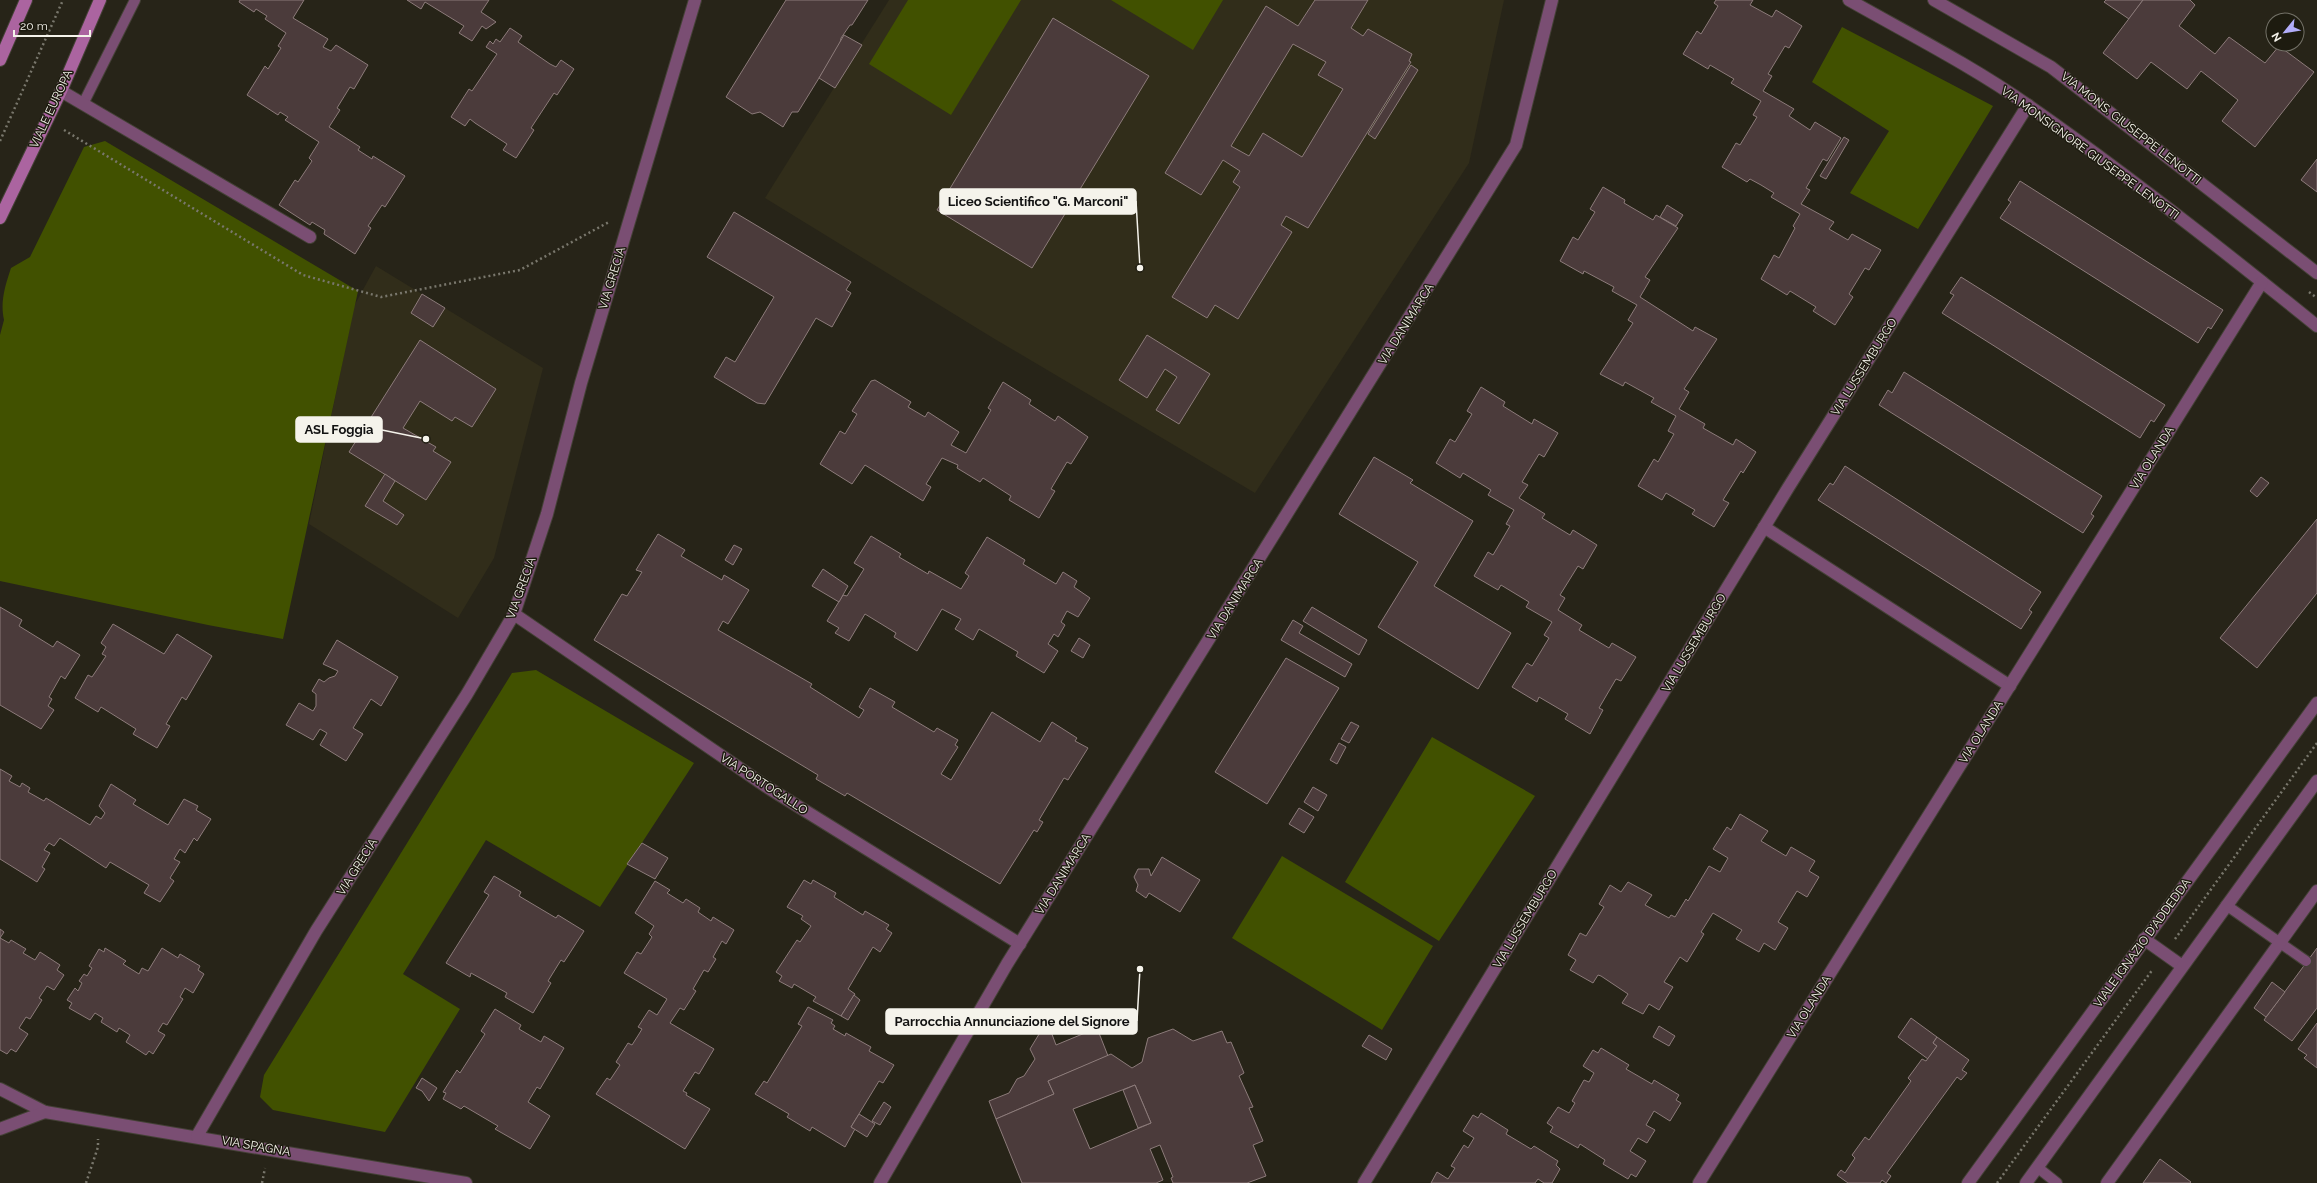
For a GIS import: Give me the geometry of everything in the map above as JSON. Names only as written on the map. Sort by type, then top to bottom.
[{"type":"street","points":[[0,60],[26,0]]},
{"type":"street","name":"VIALE EUROPA","points":[[0,218],[46,119],[61,91],[100,0]]},
{"type":"street","name":"VIA GRECIA","points":[[197,1136],[316,931],[467,694],[514,614],[547,514],[581,383],[695,0]]},
{"type":"street","name":"VIA DANIMARCA","points":[[880,1183],[1020,944],[1516,145],[1552,0]]},
{"type":"street","name":"VIA MONSIGNORE GIUSEPPE LENOTTI","points":[[1849,0],[1949,56],[2028,105],[2174,212],[2317,326]]},
{"type":"street","name":"VIA MONS. GIUSEPPE LENOTTI","points":[[1934,0],[2051,67],[2317,273]]},
{"type":"street","points":[[61,91],[310,237]]},
{"type":"street","name":"VIA LUSSEMBURGO","points":[[1364,1183],[1764,527],[2028,105]]},
{"type":"street","name":"VIA OLANDA","points":[[1699,1183],[2262,282]]},
{"type":"street","points":[[1764,527],[2010,686]]},
{"type":"street","name":"VIA PORTOGALLO","points":[[514,614],[770,789],[1020,944]]},
{"type":"street","name":"VIALE IGNAZIO D'ADDEDDA","points":[[1968,1183],[2144,939],[2317,704]]},
{"type":"street","points":[[2026,1183],[2317,781]]},
{"type":"street","points":[[2107,1183],[2317,891]]},
{"type":"street","points":[[2144,939],[2182,966]]},
{"type":"street","name":"VIA SPAGNA","points":[[0,1089],[45,1112],[197,1136],[466,1183]]},
{"type":"street","name":"VIA SPAGNA","points":[[0,1129],[45,1112]]},
{"type":"lane","points":[[83,104],[135,0]]},
{"type":"lane","points":[[2226,905],[2306,961]]},
{"type":"lane","points":[[2037,1167],[2057,1183]]},
{"type":"path","points":[[0,141],[63,0]]},
{"type":"path","points":[[46,119],[303,275],[381,297],[520,270],[575,242],[633,208]]},
{"type":"path","points":[[86,1183],[98,1147],[99,1120]]},
{"type":"shaded area","points":[[889,0],[1504,0],[1469,163],[1255,493],[993,338],[765,198]]},
{"type":"shaded area","points":[[376,266],[543,368],[494,558],[458,618],[309,524],[354,306]]},
{"type":"green space","points":[[908,0],[1021,0],[951,115],[869,64]]},
{"type":"green space","points":[[1111,0],[1223,0],[1193,50]]},
{"type":"green space","points":[[1842,27],[1993,106],[1918,229],[1850,193],[1889,131],[1812,82]]},
{"type":"green space","points":[[105,141],[358,291],[283,639],[208,625],[0,581],[0,335],[4,320],[3,300],[5,288],[11,268],[30,257],[84,147]]},
{"type":"green space","points":[[536,670],[694,763],[600,907],[486,840],[403,974],[460,1009],[385,1132],[273,1110],[260,1097],[264,1075],[512,673]]},
{"type":"green space","points":[[1432,737],[1535,796],[1439,941],[1345,882]]},
{"type":"green space","points":[[1282,856],[1433,946],[1382,1030],[1232,938]]},
{"type":"building","points":[[240,0],[304,0],[293,18],[328,39],[323,47],[331,51],[336,45],[368,65],[354,89],[350,87],[337,108],[340,110],[329,127],[360,147],[358,150],[372,159],[373,156],[405,176],[385,207],[382,205],[368,226],[371,228],[355,254],[324,234],[325,230],[312,222],[310,225],[279,205],[295,180],[298,182],[312,161],[309,158],[319,142],[285,120],[288,117],[280,112],[278,115],[247,95],[265,66],[268,69],[281,48],[278,46],[286,33],[265,19],[267,16],[256,9],[254,12],[239,2]]},
{"type":"building","points":[[407,0],[489,0],[481,12],[496,22],[486,29],[482,26],[472,41],[459,33],[464,26],[425,2],[421,9]]},
{"type":"building","points":[[786,0],[868,0],[852,25],[850,25],[841,38],[840,44],[798,112],[792,112],[783,127],[760,112],[752,114],[726,97]]},
{"type":"building","points":[[1315,0],[1368,0],[1351,28],[1363,36],[1368,29],[1412,54],[1409,61],[1411,62],[1308,228],[1286,216],[1281,225],[1292,232],[1238,319],[1215,305],[1207,318],[1172,297],[1240,187],[1233,182],[1240,171],[1223,160],[1201,195],[1165,173],[1266,6],[1298,26]],"holes":[[[1293,44],[1326,62],[1318,75],[1343,89],[1302,157],[1263,133],[1249,156],[1231,146]]]},
{"type":"building","points":[[1716,0],[1753,0],[1750,5],[1772,17],[1776,10],[1802,26],[1789,48],[1785,46],[1768,74],[1772,76],[1763,91],[1794,109],[1789,116],[1810,130],[1815,122],[1841,138],[1827,161],[1823,159],[1806,188],[1810,190],[1801,204],[1834,222],[1829,229],[1848,240],[1852,234],[1881,250],[1869,270],[1865,268],[1849,294],[1853,297],[1835,325],[1813,311],[1816,307],[1790,291],[1787,295],[1761,279],[1774,255],[1779,258],[1795,228],[1793,226],[1800,214],[1771,197],[1774,193],[1761,185],[1750,179],[1747,182],[1722,167],[1736,143],[1740,145],[1757,117],[1753,115],[1761,101],[1731,83],[1734,79],[1710,65],[1708,69],[1683,54],[1697,31],[1701,34],[1718,6],[1714,3]]},
{"type":"building","points":[[2106,0],[2143,0],[2129,19],[2104,2]]},
{"type":"building","points":[[2143,0],[2190,0],[2195,5],[2179,26],[2215,54],[2229,37],[2265,63],[2274,52],[2287,52],[2314,72],[2255,147],[2222,121],[2238,100],[2201,71],[2187,89],[2151,62],[2137,79],[2103,53]]},
{"type":"building","points":[[1053,18],[1149,76],[1032,268],[937,210]]},
{"type":"building","points":[[510,28],[522,36],[518,42],[550,64],[556,67],[561,60],[574,69],[557,95],[554,93],[531,128],[534,130],[516,158],[503,150],[507,144],[470,119],[465,126],[451,117],[469,89],[472,91],[497,54],[486,47],[490,41],[493,44],[496,39],[500,42]]},
{"type":"building","points":[[844,35],[862,45],[835,88],[819,78]]},
{"type":"building","points":[[1411,65],[1418,70],[1375,139],[1368,134]]},
{"type":"building","points":[[1844,137],[1849,140],[1826,179],[1820,176]]},
{"type":"building","points":[[2317,159],[2317,192],[2301,180]]},
{"type":"building","points":[[2020,181],[2223,310],[2211,329],[2208,327],[2198,343],[2000,218],[2011,202],[2008,200]]},
{"type":"building","points":[[1603,187],[1625,200],[1624,203],[1653,220],[1656,215],[1678,228],[1645,277],[1650,280],[1640,297],[1693,331],[1695,327],[1717,339],[1684,389],[1689,392],[1679,409],[1705,424],[1703,428],[1733,445],[1736,439],[1756,452],[1743,473],[1741,471],[1723,500],[1729,503],[1714,527],[1692,514],[1695,510],[1666,493],[1662,500],[1638,486],[1654,459],[1658,462],[1674,434],[1668,431],[1676,416],[1651,402],[1654,398],[1625,382],[1623,386],[1600,374],[1633,323],[1628,320],[1637,305],[1612,291],[1614,287],[1584,271],[1583,274],[1560,261],[1573,237],[1578,240],[1595,212],[1590,209]]},
{"type":"building","points":[[1667,205],[1683,215],[1676,226],[1660,217]]},
{"type":"building","points":[[734,212],[851,282],[846,290],[851,293],[832,327],[816,318],[765,404],[757,403],[714,377],[726,357],[735,362],[774,297],[707,257]]},
{"type":"building","points":[[1961,277],[2165,405],[2154,422],[2151,420],[2140,438],[1942,313],[1954,295],[1950,293]]},
{"type":"building","points":[[422,294],[445,308],[433,327],[411,313]]},
{"type":"building","points":[[1147,335],[1210,374],[1179,424],[1156,410],[1177,377],[1165,369],[1147,398],[1119,380]]},
{"type":"building","points":[[420,340],[496,389],[472,427],[455,417],[452,421],[420,401],[403,428],[436,447],[433,451],[451,462],[426,500],[349,452]]},
{"type":"building","points":[[1904,372],[2102,496],[2091,514],[2094,516],[2083,533],[1879,405],[1888,390],[1892,393]]},
{"type":"building","points":[[875,380],[911,402],[908,407],[925,417],[928,412],[959,432],[951,445],[966,453],[991,410],[988,408],[1003,382],[1031,400],[1029,404],[1055,421],[1058,416],[1088,437],[1071,464],[1067,462],[1051,489],[1055,491],[1039,518],[1009,500],[1011,496],[983,478],[980,482],[957,468],[958,465],[942,458],[926,484],[931,487],[923,501],[865,465],[852,484],[820,464],[840,431],[845,434],[857,414],[852,411],[871,381]]},
{"type":"building","points":[[1481,387],[1505,402],[1503,406],[1532,424],[1534,419],[1558,433],[1544,457],[1539,454],[1522,482],[1528,485],[1519,498],[1545,514],[1542,518],[1570,535],[1573,530],[1597,545],[1583,569],[1578,566],[1560,595],[1565,598],[1558,610],[1582,625],[1579,630],[1609,648],[1612,643],[1636,657],[1621,681],[1616,679],[1599,708],[1603,710],[1590,734],[1565,719],[1568,714],[1539,697],[1537,702],[1512,687],[1527,663],[1532,666],[1549,638],[1544,635],[1552,622],[1526,607],[1529,602],[1501,585],[1498,590],[1474,576],[1488,552],[1493,555],[1510,526],[1506,524],[1514,510],[1488,495],[1491,490],[1463,473],[1460,478],[1436,463],[1450,439],[1455,442],[1472,414],[1467,411]]},
{"type":"building","points":[[1374,457],[1413,480],[1410,483],[1473,521],[1434,586],[1511,633],[1478,689],[1378,627],[1418,562],[1339,514]]},
{"type":"building","points":[[1845,466],[2041,592],[2029,610],[2032,612],[2021,629],[1818,500],[1830,483],[1833,485]]},
{"type":"building","points":[[385,474],[395,481],[383,501],[404,515],[397,525],[365,506]]},
{"type":"building","points":[[2261,477],[2269,483],[2257,497],[2250,491]]},
{"type":"building","points":[[2317,519],[2317,593],[2257,668],[2220,638]]},
{"type":"building","points":[[658,534],[685,550],[681,556],[722,580],[724,575],[749,590],[728,624],[723,621],[718,630],[812,684],[810,687],[859,718],[864,710],[859,707],[870,688],[895,702],[892,707],[934,732],[937,728],[958,740],[955,745],[958,747],[941,774],[951,780],[992,712],[1040,742],[1052,722],[1077,738],[1075,741],[1088,748],[1068,780],[1064,778],[1039,820],[1043,822],[1037,832],[1034,830],[1000,884],[847,793],[845,796],[816,779],[818,775],[594,640],[622,594],[627,596],[642,572],[636,570]]},
{"type":"building","points":[[871,536],[901,554],[899,557],[928,574],[929,571],[961,589],[969,576],[965,573],[987,537],[1025,560],[1023,564],[1056,584],[1063,572],[1077,581],[1074,587],[1090,598],[1078,617],[1067,611],[1061,622],[1065,625],[1058,637],[1054,634],[1048,644],[1058,651],[1044,673],[1016,656],[1018,652],[979,629],[973,640],[955,629],[961,619],[942,609],[917,651],[894,637],[896,633],[865,614],[849,641],[835,633],[839,628],[827,621],[843,595],[847,596],[864,569],[854,563]]},
{"type":"building","points":[[734,545],[742,549],[733,565],[725,560]]},
{"type":"building","points":[[823,569],[848,586],[839,602],[812,586]]},
{"type":"building","points":[[0,607],[22,620],[19,626],[53,647],[57,641],[80,655],[65,679],[61,676],[49,697],[52,699],[48,706],[54,710],[41,729],[0,705]]},
{"type":"building","points":[[1312,607],[1367,640],[1359,655],[1303,621]]},
{"type":"building","points":[[1293,620],[1303,626],[1299,633],[1352,664],[1345,677],[1281,640]]},
{"type":"building","points":[[113,624],[164,654],[177,634],[212,656],[186,700],[182,697],[166,724],[170,726],[157,748],[133,734],[136,729],[101,707],[98,712],[75,698],[88,675],[92,677],[106,656],[102,654],[106,647],[101,643]]},
{"type":"building","points":[[1079,638],[1090,645],[1083,658],[1071,651]]},
{"type":"building","points":[[337,640],[398,677],[381,706],[371,699],[353,728],[363,734],[346,761],[320,745],[327,733],[320,729],[313,740],[286,725],[299,703],[313,711],[316,706],[316,694],[312,691],[319,679],[324,682],[335,676],[338,671],[323,664]]},
{"type":"building","points":[[1286,658],[1339,688],[1267,804],[1215,772]]},
{"type":"building","points":[[1351,722],[1359,726],[1349,743],[1341,739]]},
{"type":"building","points":[[1339,743],[1346,747],[1337,764],[1330,760]]},
{"type":"building","points":[[0,769],[12,776],[9,781],[20,787],[22,783],[30,788],[28,792],[44,801],[46,798],[90,825],[96,816],[101,819],[105,813],[99,806],[111,784],[136,800],[133,804],[168,825],[184,799],[198,806],[196,810],[211,819],[197,841],[194,838],[185,853],[180,849],[174,859],[180,862],[170,878],[174,881],[160,902],[144,893],[149,885],[110,862],[106,868],[60,838],[54,846],[49,843],[44,850],[50,853],[42,867],[45,869],[37,882],[0,859]]},
{"type":"building","points":[[1313,787],[1327,795],[1318,811],[1304,802]]},
{"type":"building","points":[[1299,808],[1314,817],[1304,833],[1289,824]]},
{"type":"building","points":[[1740,814],[1768,831],[1761,841],[1786,856],[1791,847],[1815,861],[1809,871],[1819,877],[1807,897],[1797,891],[1778,922],[1788,928],[1775,950],[1764,943],[1759,952],[1736,939],[1742,930],[1713,913],[1701,932],[1704,934],[1687,962],[1680,957],[1664,982],[1673,987],[1659,1010],[1649,1004],[1643,1014],[1622,1003],[1628,994],[1601,976],[1598,975],[1593,983],[1570,970],[1576,960],[1568,955],[1580,933],[1586,936],[1604,907],[1599,904],[1610,885],[1621,892],[1628,882],[1652,895],[1645,905],[1669,918],[1671,915],[1675,917],[1686,899],[1688,901],[1709,866],[1720,872],[1728,858],[1713,849],[1727,827],[1731,830]]},
{"type":"building","points":[[642,843],[668,858],[655,879],[627,864]]},
{"type":"building","points":[[1162,857],[1200,880],[1180,912],[1149,893],[1146,898],[1136,891],[1138,885],[1134,877],[1138,869],[1149,869],[1151,876]]},
{"type":"building","points":[[494,876],[521,892],[519,896],[556,918],[558,915],[584,931],[564,962],[561,960],[548,981],[551,983],[533,1013],[505,997],[507,993],[471,973],[470,977],[446,963],[489,895],[484,892]]},
{"type":"building","points":[[804,880],[811,884],[813,880],[836,893],[834,897],[863,915],[865,911],[889,925],[886,929],[892,933],[880,952],[873,947],[848,989],[855,994],[841,1016],[813,1001],[816,997],[794,984],[792,988],[779,981],[782,976],[776,972],[797,940],[800,942],[811,926],[801,919],[803,916],[787,907]]},
{"type":"building","points":[[655,881],[670,890],[667,893],[683,903],[686,899],[700,908],[698,912],[711,921],[713,917],[734,930],[726,944],[722,941],[713,957],[716,959],[708,972],[704,970],[693,989],[696,991],[684,1010],[680,1008],[670,1023],[714,1049],[699,1074],[695,1072],[683,1091],[687,1093],[686,1095],[710,1109],[685,1149],[596,1094],[607,1078],[610,1080],[620,1065],[616,1062],[628,1043],[632,1045],[639,1034],[642,1029],[638,1027],[649,1010],[657,1015],[667,999],[624,973],[637,952],[641,954],[652,937],[649,934],[654,926],[635,913]]},
{"type":"building","points":[[0,929],[4,932],[0,938]]},
{"type":"building","points":[[0,938],[9,943],[11,940],[26,949],[23,953],[35,960],[40,952],[60,965],[57,970],[64,975],[54,990],[47,986],[39,998],[42,1000],[30,1019],[26,1017],[19,1028],[28,1034],[16,1052],[11,1049],[7,1054],[0,1050]]},
{"type":"building","points":[[105,948],[126,961],[123,964],[139,974],[142,968],[148,971],[162,948],[178,958],[180,954],[200,966],[198,970],[204,974],[193,993],[185,988],[180,997],[183,999],[167,1025],[163,1023],[158,1031],[165,1035],[153,1054],[149,1051],[146,1055],[126,1042],[130,1035],[119,1028],[117,1032],[101,1022],[103,1018],[95,1013],[90,1020],[69,1008],[72,1003],[67,1000],[75,988],[78,991],[82,983],[79,981],[84,974],[87,976],[92,968],[89,966],[99,949],[104,952]]},
{"type":"building","points":[[2317,948],[2317,1008],[2292,1041],[2264,1020]]},
{"type":"building","points":[[2272,982],[2285,992],[2266,1017],[2254,1008]]},
{"type":"building","points":[[854,995],[860,1000],[848,1020],[841,1016]]},
{"type":"building","points":[[808,1007],[833,1020],[831,1023],[835,1026],[833,1029],[845,1036],[846,1033],[871,1047],[869,1051],[894,1065],[883,1083],[879,1081],[851,1127],[855,1129],[845,1147],[812,1127],[810,1131],[787,1117],[789,1114],[755,1094],[764,1081],[767,1083],[802,1026],[798,1024]]},
{"type":"building","points":[[495,1009],[521,1025],[519,1029],[541,1042],[544,1036],[564,1048],[540,1089],[537,1087],[528,1102],[550,1116],[530,1149],[495,1129],[498,1126],[464,1106],[461,1109],[443,1099],[446,1093],[443,1092],[457,1070],[460,1073],[485,1034],[481,1031]]},
{"type":"building","points":[[1911,1018],[1937,1037],[1933,1043],[1937,1046],[1928,1059],[1898,1037]]},
{"type":"building","points":[[1047,1021],[1056,1045],[1097,1028],[1108,1056],[1048,1081],[1054,1094],[996,1119],[989,1101],[1009,1093],[1017,1079],[1024,1076],[1035,1059],[1030,1049]]},
{"type":"building","points":[[2317,1023],[2317,1068],[2304,1058],[2307,1055],[2298,1049]]},
{"type":"building","points":[[1659,1026],[1675,1036],[1669,1046],[1653,1037]]},
{"type":"building","points":[[1173,1029],[1193,1041],[1222,1031],[1227,1043],[1231,1042],[1244,1073],[1239,1076],[1253,1107],[1249,1108],[1263,1141],[1253,1145],[1266,1176],[1247,1183],[1173,1183],[1171,1178],[1173,1177],[1160,1145],[1150,1149],[1163,1180],[1156,1183],[1022,1183],[996,1119],[1054,1094],[1048,1081],[1111,1054],[1132,1068],[1142,1062],[1148,1038]],"holes":[[[1135,1085],[1151,1123],[1090,1149],[1073,1109]]]},
{"type":"building","points":[[1369,1035],[1392,1049],[1386,1060],[1362,1046]]},
{"type":"building","points":[[1937,1037],[1969,1060],[1962,1070],[1967,1073],[1961,1080],[1957,1077],[1887,1173],[1891,1176],[1886,1183],[1882,1180],[1880,1183],[1848,1183],[1837,1175],[1841,1170],[1845,1173],[1855,1158],[1852,1155],[1865,1137],[1869,1140],[1911,1081],[1908,1078],[1922,1059],[1926,1061],[1937,1046],[1933,1043]]},
{"type":"building","points":[[1601,1048],[1629,1065],[1626,1069],[1652,1084],[1654,1080],[1679,1095],[1676,1100],[1681,1103],[1670,1121],[1654,1111],[1646,1125],[1655,1130],[1647,1143],[1638,1138],[1630,1151],[1646,1161],[1636,1177],[1631,1174],[1628,1179],[1603,1164],[1605,1160],[1580,1144],[1578,1148],[1550,1132],[1553,1127],[1547,1123],[1558,1107],[1569,1113],[1575,1103],[1572,1101],[1584,1080],[1589,1082],[1594,1073],[1583,1066],[1593,1050],[1598,1053]]},
{"type":"building","points":[[422,1078],[437,1088],[429,1101],[422,1091],[416,1088]]},
{"type":"building","points":[[1135,1085],[1151,1123],[1138,1128],[1123,1090]]},
{"type":"building","points":[[884,1102],[891,1107],[880,1125],[872,1121]]},
{"type":"building","points":[[1481,1113],[1508,1130],[1506,1134],[1531,1149],[1534,1146],[1558,1161],[1556,1165],[1560,1169],[1552,1183],[1544,1183],[1538,1179],[1535,1183],[1431,1183],[1437,1172],[1448,1179],[1455,1168],[1451,1166],[1464,1145],[1468,1148],[1474,1138],[1463,1131],[1473,1115],[1478,1118]]},
{"type":"building","points":[[859,1114],[875,1124],[867,1137],[851,1127]]},
{"type":"building","points":[[2160,1159],[2191,1182],[2143,1183]]},
{"type":"place","name":"Liceo Scientifico \"G. Marconi\"","points":[[1140,268]]},
{"type":"place","name":"ASL Foggia","points":[[426,439]]},
{"type":"place","name":"Parrocchia Annunciazione del Signore","points":[[1140,969]]}]
